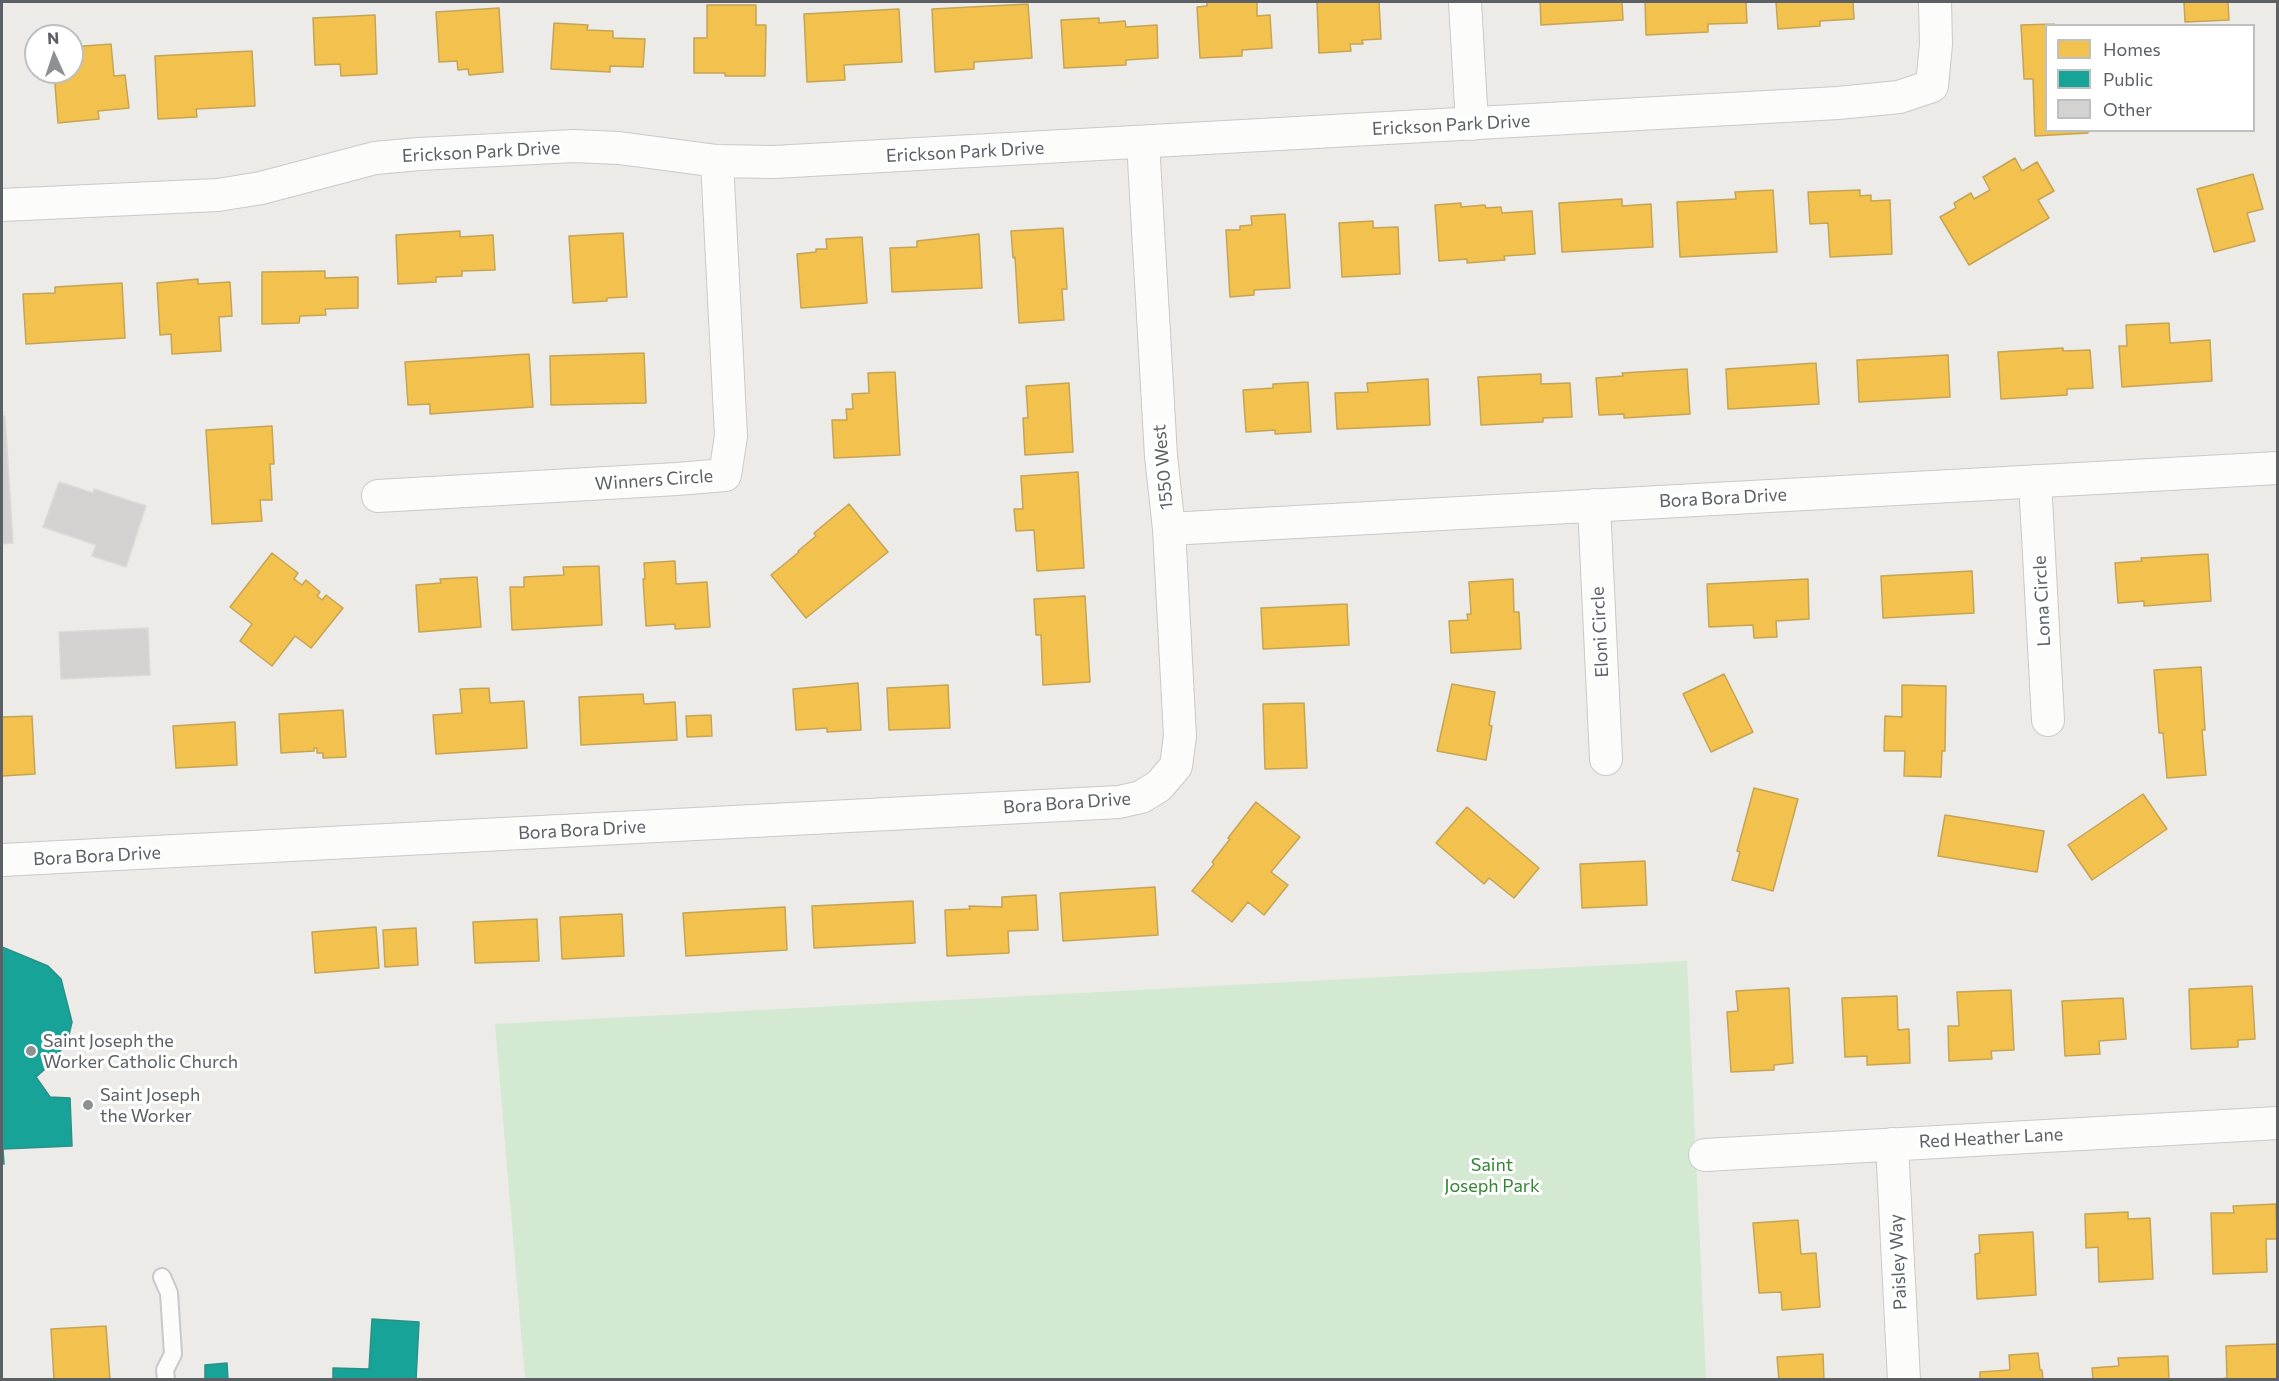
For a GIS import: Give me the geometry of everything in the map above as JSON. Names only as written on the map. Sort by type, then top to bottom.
[{"type":"street","points":[[1465,2],[1472,124]]},
{"type":"street","name":"Erickson Park Drive","points":[[2,205],[218,195],[261,188],[375,158],[419,154],[574,147],[619,148],[717,161],[774,162],[1838,103],[1899,97],[1932,86],[1936,44],[1935,2]]},
{"type":"street","name":"1550 West","points":[[1143,142],[1161,456],[1169,529],[1180,736],[1176,766],[1159,786]]},
{"type":"street","name":"Winners Circle","points":[[378,496],[724,475],[732,436],[717,161]]},
{"type":"street","name":"Bora Bora Drive","points":[[1169,529],[2277,468]]},
{"type":"street","name":"Lona Circle","points":[[2035,481],[2048,720]]},
{"type":"street","name":"Eloni Circle","points":[[1594,505],[1606,759]]},
{"type":"street","name":"Bora Bora Drive","points":[[2,860],[1119,802],[1141,797],[1159,786]]},
{"type":"street","name":"Red Heather Lane","points":[[1705,1155],[2277,1123]]},
{"type":"street","name":"Paisley Way","points":[[1892,1144],[1904,1380]]},
{"type":"lane","points":[[162,1277],[168,1293],[172,1354],[165,1370],[166,1380]]},
{"type":"green space","name":"Saint Joseph Park","points":[[1687,961],[1706,1379],[525,1379],[495,1024]]},
{"type":"building: Homes","points":[[1207,2],[1257,2],[1257,16],[1270,15],[1272,48],[1242,50],[1242,56],[1200,58],[1197,7],[1207,6]]},
{"type":"building: Homes","points":[[1317,2],[1379,2],[1381,39],[1362,40],[1363,44],[1350,44],[1351,51],[1319,53]]},
{"type":"building: Homes","points":[[1540,2],[1622,2],[1623,20],[1541,25]]},
{"type":"building: Homes","points":[[1645,2],[1746,2],[1747,23],[1708,24],[1708,32],[1646,35]]},
{"type":"building: Homes","points":[[1776,2],[1853,2],[1854,19],[1820,21],[1820,26],[1778,29]]},
{"type":"building: Homes","points":[[2184,2],[2228,2],[2229,20],[2185,22]]},
{"type":"building: Homes","points":[[1028,4],[1032,58],[974,62],[974,69],[935,72],[932,9]]},
{"type":"building: Homes","points":[[707,5],[756,5],[756,25],[766,25],[765,76],[694,73],[694,38],[707,38]]},
{"type":"building: Homes","points":[[499,8],[503,72],[469,75],[468,69],[458,70],[457,61],[439,62],[436,12]]},
{"type":"building: Homes","points":[[899,9],[902,62],[844,65],[845,80],[807,82],[804,14]]},
{"type":"building: Homes","points":[[375,15],[377,74],[341,76],[340,64],[315,65],[313,18]]},
{"type":"building: Homes","points":[[1099,18],[1099,23],[1125,21],[1126,27],[1157,25],[1158,58],[1126,60],[1126,65],[1064,68],[1061,20]]},
{"type":"building: Homes","points":[[554,23],[588,25],[587,30],[613,31],[613,38],[645,39],[643,67],[610,66],[610,72],[551,69]]},
{"type":"building: Homes","points":[[2045,24],[2045,132],[2088,133],[2035,136],[2033,79],[2024,79],[2021,25]]},
{"type":"building: Homes","points":[[111,44],[114,76],[125,75],[129,108],[98,111],[99,119],[58,123],[55,84],[84,84],[84,46]]},
{"type":"building: Homes","points":[[252,51],[255,106],[196,109],[197,117],[158,119],[155,56]]},
{"type":"building: Homes","points":[[2015,158],[2022,171],[2037,162],[2054,191],[2038,200],[2049,218],[1969,265],[1940,217],[1956,208],[1954,203],[1971,193],[1974,199],[1990,190],[1983,177]]},
{"type":"building: Homes","points":[[2253,174],[2263,209],[2247,213],[2255,241],[2214,252],[2197,189]]},
{"type":"building: Homes","points":[[1773,190],[1777,252],[1680,257],[1677,202],[1736,199],[1735,192]]},
{"type":"building: Homes","points":[[1860,190],[1860,196],[1871,195],[1871,201],[1890,200],[1892,254],[1830,257],[1828,223],[1810,224],[1808,192]]},
{"type":"building: Homes","points":[[1622,199],[1622,206],[1651,204],[1653,247],[1562,252],[1559,203]]},
{"type":"building: Homes","points":[[1461,203],[1461,207],[1485,205],[1486,208],[1501,207],[1502,213],[1532,211],[1535,254],[1504,256],[1505,260],[1467,263],[1467,259],[1439,261],[1435,205]]},
{"type":"building: Homes","points":[[1285,214],[1290,288],[1254,290],[1254,295],[1230,297],[1226,230],[1240,230],[1240,226],[1252,225],[1251,216]]},
{"type":"building: Homes","points":[[1373,221],[1373,228],[1398,227],[1400,274],[1342,277],[1339,223]]},
{"type":"building: Homes","points":[[1063,228],[1067,289],[1062,289],[1064,320],[1019,323],[1011,231]]},
{"type":"building: Homes","points":[[460,231],[460,237],[493,235],[495,270],[462,271],[462,276],[436,277],[436,282],[398,284],[396,235]]},
{"type":"building: Homes","points":[[623,233],[627,297],[573,303],[569,236]]},
{"type":"building: Homes","points":[[979,234],[982,288],[892,292],[890,248],[917,247],[917,241]]},
{"type":"building: Homes","points":[[862,237],[867,303],[801,308],[797,254],[816,252],[816,249],[827,249],[826,239]]},
{"type":"building: Homes","points":[[325,271],[325,278],[358,277],[358,308],[325,309],[326,315],[300,316],[299,323],[262,324],[262,272]]},
{"type":"building: Homes","points":[[198,279],[198,284],[230,282],[232,316],[219,317],[221,351],[172,354],[171,334],[160,335],[157,283]]},
{"type":"building: Homes","points":[[122,283],[125,338],[26,344],[23,294],[55,293],[55,287]]},
{"type":"building: Homes","points":[[2169,323],[2170,343],[2210,340],[2212,381],[2122,387],[2119,346],[2127,346],[2126,325]]},
{"type":"building: Homes","points":[[2063,348],[2063,351],[2090,350],[2093,388],[2067,389],[2067,395],[2001,399],[1998,352]]},
{"type":"building: Homes","points":[[644,353],[646,403],[551,405],[550,356]]},
{"type":"building: Homes","points":[[529,354],[533,407],[430,414],[430,404],[408,405],[405,362]]},
{"type":"building: Homes","points":[[1948,355],[1950,397],[1859,402],[1857,360]]},
{"type":"building: Homes","points":[[1816,363],[1819,404],[1728,409],[1726,369]]},
{"type":"building: Homes","points":[[1687,369],[1690,414],[1624,418],[1624,414],[1599,415],[1596,378],[1623,376],[1622,373]]},
{"type":"building: Homes","points":[[895,372],[900,455],[834,458],[832,420],[847,420],[846,409],[853,409],[852,394],[869,393],[868,373]]},
{"type":"building: Homes","points":[[1541,374],[1541,384],[1570,383],[1572,417],[1543,418],[1543,422],[1481,425],[1478,377]]},
{"type":"building: Homes","points":[[1428,379],[1430,425],[1337,429],[1335,393],[1368,392],[1367,383]]},
{"type":"building: Homes","points":[[1308,382],[1311,432],[1275,434],[1275,430],[1246,432],[1243,390],[1273,388],[1273,384]]},
{"type":"building: Homes","points":[[1069,383],[1073,452],[1025,455],[1023,418],[1028,418],[1026,386]]},
{"type":"building: Homes","points":[[272,426],[274,464],[270,464],[272,500],[260,500],[262,521],[212,524],[206,430]]},
{"type":"building: Homes","points":[[1078,472],[1084,568],[1037,571],[1034,530],[1016,531],[1014,509],[1023,509],[1021,476]]},
{"type":"building: Homes","points":[[849,504],[888,552],[806,618],[771,575],[816,536],[814,533]]},
{"type":"building: Homes","points":[[272,553],[298,573],[294,579],[302,585],[306,580],[320,592],[317,596],[322,600],[326,595],[343,608],[311,648],[295,636],[272,666],[240,641],[252,624],[230,607]]},
{"type":"building: Homes","points":[[2208,554],[2211,601],[2144,606],[2144,601],[2118,603],[2115,563],[2142,561],[2141,558]]},
{"type":"building: Homes","points":[[675,561],[676,584],[707,582],[710,627],[675,629],[675,624],[646,626],[644,563]]},
{"type":"building: Homes","points":[[599,566],[602,625],[512,630],[510,587],[524,587],[524,577],[564,575],[563,567]]},
{"type":"building: Homes","points":[[1972,571],[1974,613],[1883,618],[1881,576]]},
{"type":"building: Homes","points":[[477,577],[481,627],[419,632],[416,585],[441,583],[440,579]]},
{"type":"building: Homes","points":[[1513,579],[1514,612],[1519,612],[1521,649],[1451,653],[1449,621],[1468,620],[1467,614],[1471,614],[1469,582]]},
{"type":"building: Homes","points":[[1808,579],[1809,619],[1776,621],[1777,637],[1754,638],[1753,625],[1709,627],[1707,584]]},
{"type":"building: Homes","points":[[1085,596],[1090,682],[1043,685],[1041,635],[1036,635],[1034,599]]},
{"type":"building: Homes","points":[[1347,604],[1349,645],[1263,649],[1261,608]]},
{"type":"building: Homes","points":[[2201,667],[2205,730],[2202,730],[2206,775],[2167,778],[2163,733],[2159,733],[2154,670]]},
{"type":"building: Homes","points":[[1724,674],[1753,732],[1711,752],[1683,694]]},
{"type":"building: Homes","points":[[858,683],[861,730],[827,732],[827,728],[796,730],[793,689]]},
{"type":"building: Homes","points":[[1452,684],[1495,692],[1486,760],[1437,751]]},
{"type":"building: Homes","points":[[948,685],[950,728],[889,730],[887,688]]},
{"type":"building: Homes","points":[[1902,685],[1946,686],[1945,751],[1942,751],[1941,777],[1904,776],[1905,751],[1884,751],[1885,716],[1902,717]]},
{"type":"building: Homes","points":[[489,688],[490,703],[524,701],[527,748],[436,754],[433,715],[462,713],[460,689]]},
{"type":"building: Homes","points":[[643,694],[644,704],[675,702],[677,740],[581,745],[579,697]]},
{"type":"building: Homes","points":[[1304,703],[1307,768],[1265,769],[1263,704]]},
{"type":"building: Homes","points":[[343,710],[346,757],[323,758],[323,753],[317,753],[317,748],[314,748],[314,751],[281,753],[279,714]]},
{"type":"building: Homes","points":[[711,715],[712,736],[687,737],[686,716]]},
{"type":"building: Homes","points":[[32,716],[35,774],[2,776],[2,717]]},
{"type":"building: Homes","points":[[235,722],[237,765],[176,768],[173,726]]},
{"type":"building: Homes","points":[[1754,788],[1798,799],[1773,891],[1732,880],[1740,852],[1737,851]]},
{"type":"building: Homes","points":[[2143,794],[2167,829],[2092,880],[2068,845]]},
{"type":"building: Homes","points":[[1256,802],[1300,837],[1271,872],[1288,885],[1264,915],[1248,902],[1232,922],[1192,891],[1214,864],[1212,862],[1230,839],[1228,838]]},
{"type":"building: Homes","points":[[1467,807],[1539,868],[1514,898],[1489,878],[1484,884],[1436,843]]},
{"type":"building: Homes","points":[[1945,815],[2044,831],[2037,872],[1938,856]]},
{"type":"building: Homes","points":[[1645,861],[1647,905],[1582,908],[1580,864]]},
{"type":"building: Homes","points":[[1155,887],[1158,935],[1063,941],[1060,893]]},
{"type":"building: Homes","points":[[1036,895],[1038,930],[1008,931],[1009,953],[947,956],[945,910],[970,909],[969,906],[1002,907],[1002,897]]},
{"type":"building: Homes","points":[[913,901],[915,943],[814,948],[812,906]]},
{"type":"building: Homes","points":[[785,907],[787,950],[686,956],[683,913]]},
{"type":"building: Homes","points":[[622,914],[624,956],[562,959],[560,917]]},
{"type":"building: Homes","points":[[537,919],[539,961],[475,963],[473,922]]},
{"type":"building: Homes","points":[[376,927],[379,968],[315,973],[312,932]]},
{"type":"building: Homes","points":[[416,928],[418,965],[385,967],[383,930]]},
{"type":"building: Homes","points":[[2252,986],[2255,1039],[2238,1040],[2238,1047],[2191,1049],[2189,989]]},
{"type":"building: Homes","points":[[1789,988],[1793,1063],[1774,1065],[1774,1070],[1731,1072],[1727,1012],[1738,1011],[1736,991]]},
{"type":"building: Homes","points":[[2011,990],[2014,1050],[1991,1051],[1992,1059],[1949,1061],[1948,1026],[1959,1026],[1957,992]]},
{"type":"building: Homes","points":[[1897,996],[1898,1030],[1909,1029],[1910,1063],[1867,1065],[1867,1056],[1845,1057],[1842,998]]},
{"type":"building: Homes","points":[[2123,998],[2126,1039],[2099,1041],[2100,1054],[2065,1056],[2062,1001]]},
{"type":"building: Homes","points":[[2276,1204],[2277,1239],[2266,1239],[2267,1272],[2213,1274],[2211,1213],[2234,1213],[2233,1206]]},
{"type":"building: Homes","points":[[2128,1212],[2128,1219],[2150,1218],[2153,1279],[2099,1282],[2098,1247],[2086,1248],[2085,1214]]},
{"type":"building: Homes","points":[[1798,1220],[1801,1254],[1816,1253],[1820,1307],[1782,1310],[1781,1292],[1759,1293],[1753,1223]]},
{"type":"building: Homes","points":[[2033,1232],[2036,1295],[1977,1299],[1975,1254],[1980,1253],[1979,1235]]},
{"type":"building: Homes","points":[[106,1326],[110,1380],[54,1380],[51,1329]]},
{"type":"building: Homes","points":[[2278,1344],[2278,1380],[2214,1380],[2227,1378],[2226,1346]]},
{"type":"building: Homes","points":[[2038,1353],[2043,1380],[1980,1380],[1980,1372],[2010,1370],[2009,1355]]},
{"type":"building: Homes","points":[[1823,1354],[1824,1380],[1779,1380],[1777,1357]]},
{"type":"building: Homes","points":[[2168,1356],[2169,1380],[2093,1380],[2092,1368],[2119,1366],[2118,1358]]},
{"type":"building: Public","name":"Saint Joseph the Worker Catholic Church","points":[[2,947],[48,966],[61,979],[72,1022],[68,1039],[53,1062],[36,1077],[50,1097],[70,1098],[72,1146],[3,1149],[4,1164],[2,1164]]},
{"type":"building: Public","points":[[372,1319],[419,1322],[416,1380],[333,1380],[333,1368],[369,1369]]},
{"type":"building: Public","points":[[227,1363],[228,1380],[205,1380],[205,1365]]},
{"type":"building: Other","points":[[2,416],[5,416],[13,543],[2,544]]},
{"type":"building: Other","points":[[59,482],[93,493],[94,489],[146,506],[126,567],[92,556],[96,545],[43,527]]},
{"type":"building: Other","points":[[148,628],[150,675],[61,679],[59,632]]},
{"type":"place","name":"Saint Joseph the Worker Catholic Church","points":[[31,1051]]},
{"type":"place","name":"Saint Joseph the Worker","points":[[88,1105]]}]
